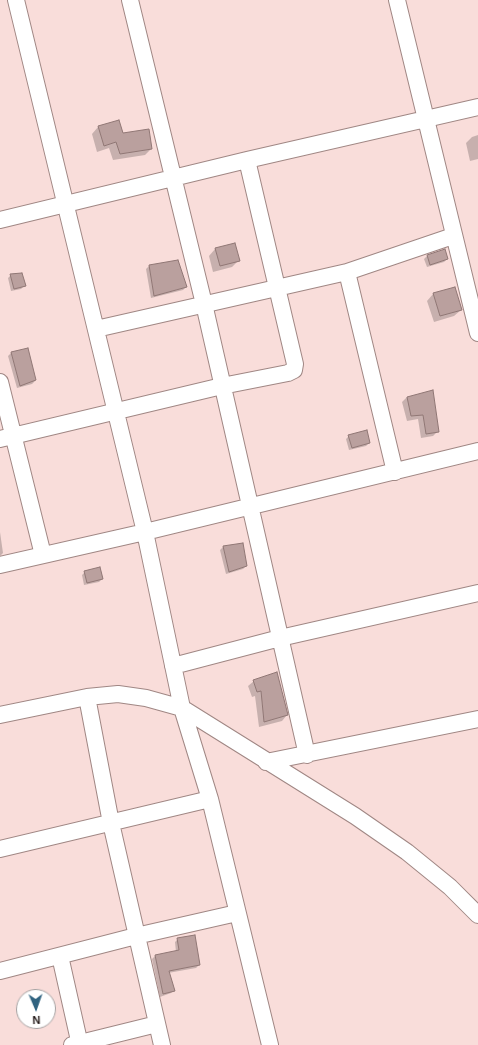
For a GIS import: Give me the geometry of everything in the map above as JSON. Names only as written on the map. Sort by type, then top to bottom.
[{"type":"street","points":[[16,0],[145,532],[182,708],[210,799],[270,1045]]},
{"type":"street","points":[[130,0],[204,304],[307,754]]},
{"type":"street","points":[[397,0],[427,119],[453,236],[478,333]]},
{"type":"street","points":[[0,220],[247,160],[478,107]]},
{"type":"street","points":[[7,437],[222,386],[288,373],[294,370],[295,364],[278,287],[247,160]]},
{"type":"street","points":[[96,329],[347,272],[453,236]]},
{"type":"street","points":[[347,272],[396,472]]},
{"type":"street","points":[[0,382],[7,437],[43,555]]},
{"type":"street","points":[[0,565],[145,532],[478,451]]},
{"type":"street","points":[[173,666],[280,638],[478,593]]},
{"type":"street","points":[[0,715],[87,697],[118,694],[146,698],[182,708],[266,762],[355,816],[407,852],[450,887],[478,916]]},
{"type":"street","points":[[87,697],[111,823],[162,1045]]},
{"type":"street","points":[[266,762],[478,719]]},
{"type":"street","points":[[0,849],[210,799]]},
{"type":"street","points":[[0,971],[136,936],[238,913]]},
{"type":"street","points":[[60,956],[77,1044],[157,1024]]},
{"type":"building","points":[[119,120],[123,133],[149,129],[152,149],[120,154],[116,142],[104,146],[98,126]]},
{"type":"building","points":[[235,243],[240,261],[220,266],[215,248]]},
{"type":"building","points":[[445,249],[448,259],[430,265],[427,255]]},
{"type":"building","points":[[178,260],[187,287],[154,296],[149,265]]},
{"type":"building","points":[[22,273],[26,286],[14,289],[10,274]]},
{"type":"building","points":[[455,287],[462,310],[440,316],[433,293]]},
{"type":"building","points":[[28,348],[36,380],[20,386],[11,352]]},
{"type":"building","points":[[433,390],[439,432],[426,434],[423,415],[411,416],[407,397]]},
{"type":"building","points":[[367,430],[370,443],[352,448],[348,435]]},
{"type":"building","points":[[243,543],[247,566],[229,572],[223,546]]},
{"type":"building","points":[[100,567],[103,579],[87,583],[84,571]]},
{"type":"building","points":[[277,672],[288,715],[264,722],[261,691],[257,692],[253,680]]},
{"type":"building","points":[[195,935],[200,965],[169,971],[175,991],[163,994],[155,955],[179,950],[177,938]]}]
